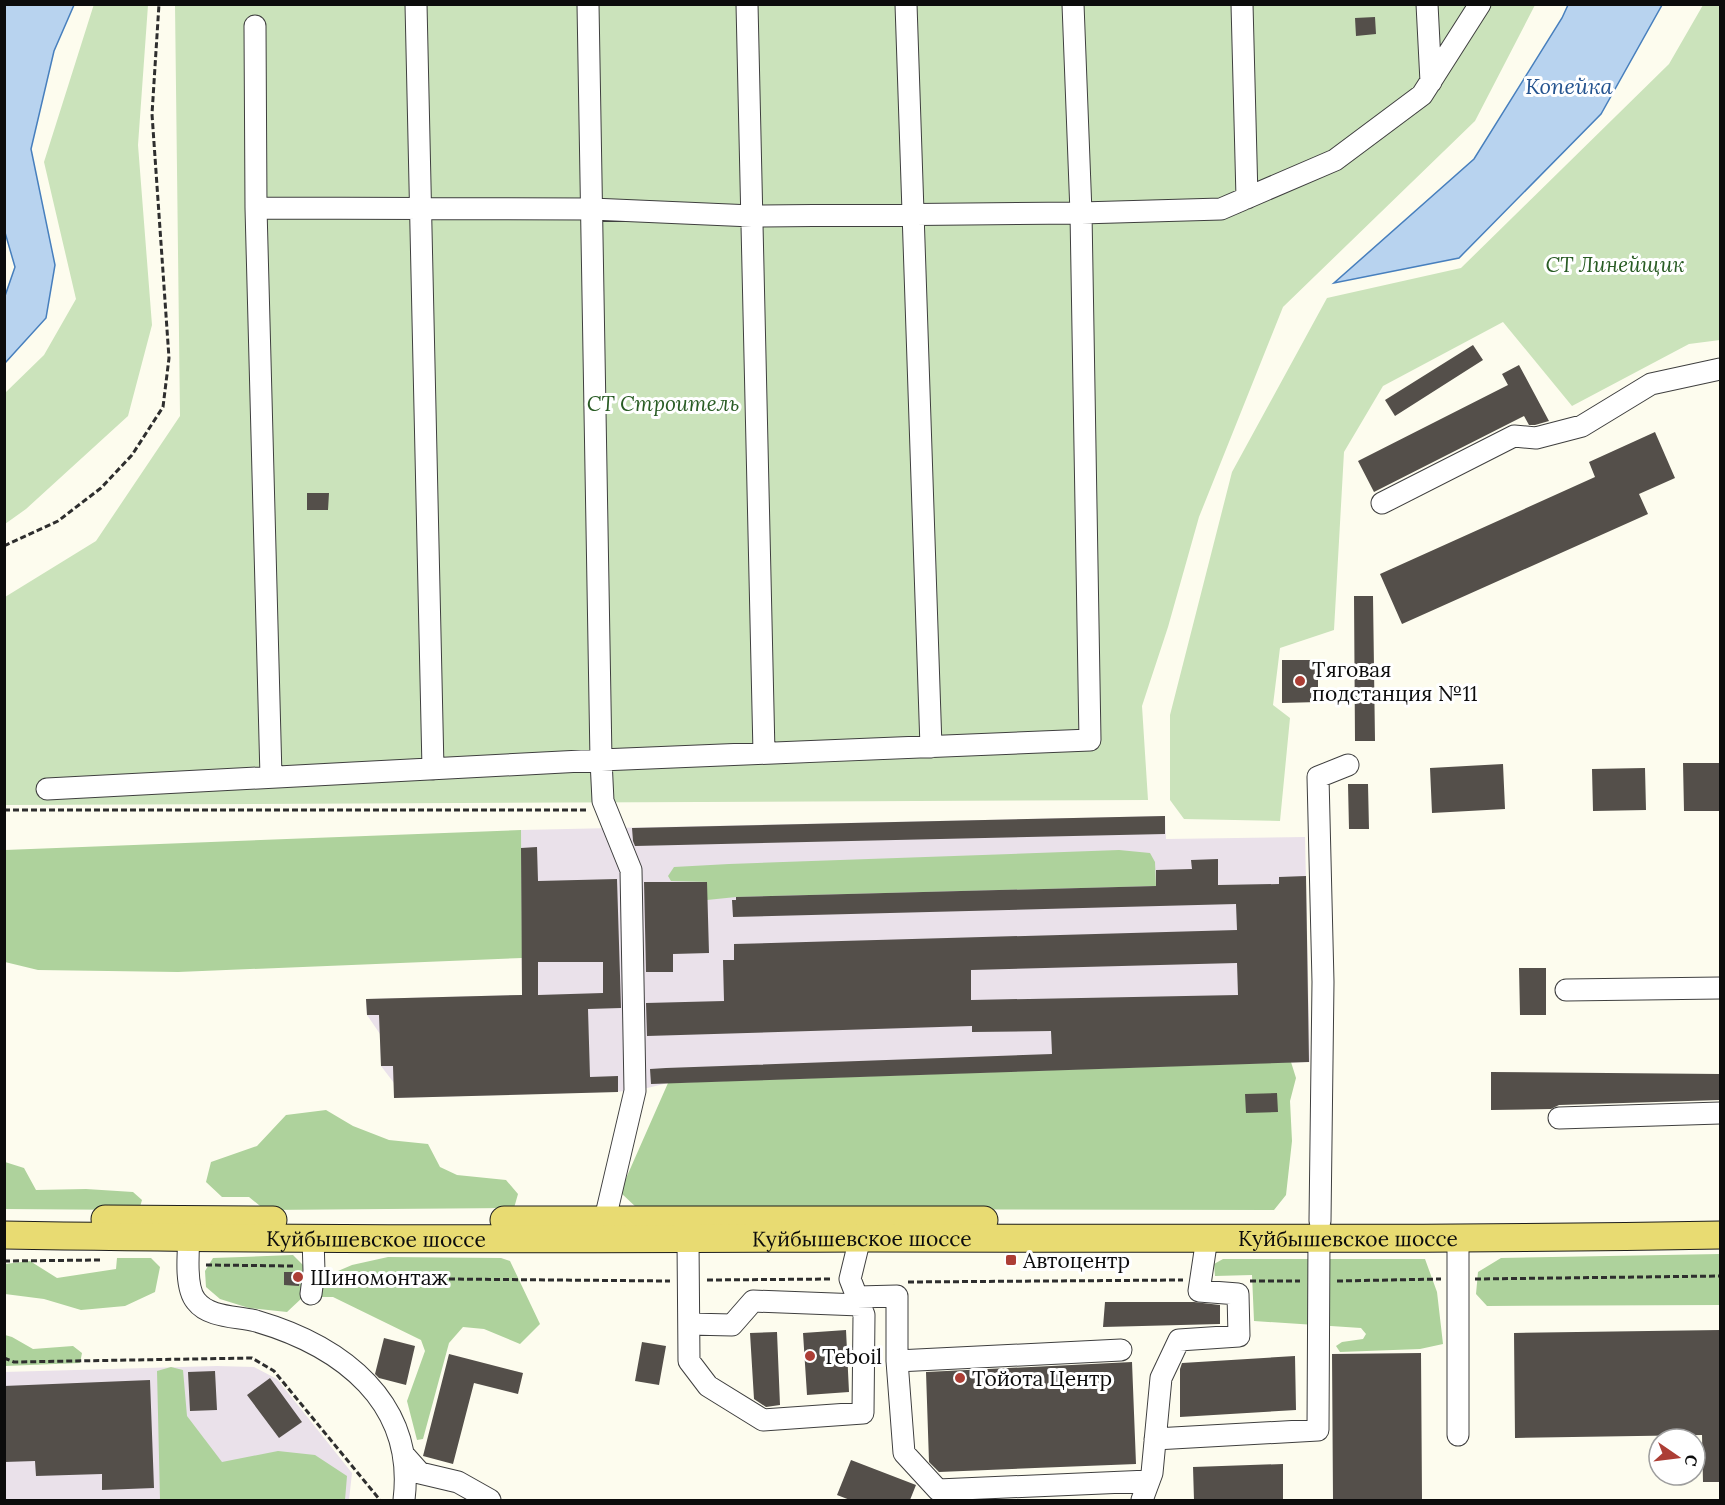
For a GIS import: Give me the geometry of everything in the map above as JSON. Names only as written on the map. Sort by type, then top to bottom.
[{"type":"main road","name":"Куйбышевское шоссе","points":[[4,1235],[189,1239],[1207,1238],[1319,1230],[1720,1216]]},
{"type":"main road","name":"Куйбышевское шоссе","points":[[4,1218],[397,1221],[605,1219],[1319,1230],[1458,1238],[1720,1235]]},
{"type":"lane","points":[[416,4],[433,769]]},
{"type":"lane","points":[[588,4],[601,760],[603,801],[631,870],[635,1091],[605,1219]]},
{"type":"lane","points":[[747,4],[764,753]]},
{"type":"lane","points":[[906,4],[931,747]]},
{"type":"lane","points":[[47,789],[601,760],[1089,740],[1081,213],[1074,4]]},
{"type":"lane","points":[[1242,4],[1247,198]]},
{"type":"lane","points":[[1428,4],[1431,82]]},
{"type":"lane","points":[[256,208],[592,209],[752,216],[1081,213],[1221,209],[1335,160],[1422,95],[1480,4]]},
{"type":"lane","points":[[255,26],[256,208],[271,777]]},
{"type":"lane","points":[[1382,502],[1514,436],[1536,438],[1582,426],[1652,384],[1720,369]]},
{"type":"lane","points":[[1155,1439],[1318,1430],[1323,982],[1318,777],[1348,765]]},
{"type":"lane","points":[[1566,990],[1720,988]]},
{"type":"lane","points":[[1559,1118],[1720,1113]]},
{"type":"lane","points":[[311,1294],[314,1270],[313,1238]]},
{"type":"lane","points":[[688,1240],[689,1361],[708,1386],[763,1420],[863,1413],[864,1315],[850,1280],[860,1238]]},
{"type":"lane","points":[[689,1324],[732,1325],[753,1301],[859,1301],[897,1296],[897,1360],[904,1453],[938,1491],[1146,1491],[1152,1473],[1161,1378],[1179,1340],[1239,1336],[1238,1293],[1199,1291],[1207,1238]]},
{"type":"lane","points":[[1458,1238],[1458,1435]]},
{"type":"lane","points":[[189,1239],[189,1286],[196,1302],[214,1313],[255,1321],[302,1338],[337,1358],[372,1387],[393,1418],[404,1455],[406,1489],[404,1500]]},
{"type":"lane","points":[[897,1360],[1121,1350]]},
{"type":"lane","points":[[404,1455],[420,1473],[459,1482],[490,1500]]},
{"type":"path","points":[[4,546],[58,521],[101,488],[132,455],[164,407],[169,358],[152,114],[159,4]]},
{"type":"path","points":[[4,810],[607,810]]},
{"type":"path","points":[[4,1261],[108,1260]]},
{"type":"path","points":[[189,1265],[306,1266],[336,1280],[688,1281],[751,1279]]},
{"type":"path","points":[[4,1358],[14,1362],[252,1358],[274,1371],[380,1500]]},
{"type":"shaded area","points":[[1165,816],[1166,839],[1305,837],[1310,1062],[668,1083],[635,1091],[394,1098],[394,1083],[381,1066],[380,1034],[367,1015],[366,999],[522,995],[521,830]]},
{"type":"shaded area","points":[[254,1367],[277,1379],[352,1473],[349,1500],[5,1500],[4,1372]]},
{"type":"green space","points":[[94,4],[148,5],[138,145],[152,325],[128,416],[26,509],[5,524],[5,393],[44,355],[76,299],[44,162]]},
{"type":"green space","name":"СТ Строитель","points":[[175,5],[1535,5],[1475,121],[1283,307],[1199,517],[1168,627],[1142,706],[1148,800],[5,805],[5,597],[96,541],[180,416]]},
{"type":"green space","name":"СТ Линейщик","points":[[1703,5],[1720,5],[1720,340],[1689,344],[1572,406],[1503,322],[1383,386],[1344,452],[1334,630],[1280,648],[1273,705],[1290,718],[1280,821],[1184,819],[1170,800],[1170,715],[1232,472],[1327,298],[1461,268],[1669,64]]},
{"type":"green space","points":[[521,830],[522,958],[178,972],[38,970],[5,962],[5,850]]},
{"type":"green space","points":[[1119,850],[1150,853],[1155,862],[1156,886],[736,897],[707,900],[707,882],[671,881],[668,876],[674,867]]},
{"type":"green space","points":[[1291,1062],[1296,1078],[1290,1101],[1292,1141],[1286,1195],[1274,1210],[638,1209],[620,1192],[668,1083]]},
{"type":"green space","points":[[326,1110],[353,1126],[389,1140],[428,1144],[440,1167],[457,1175],[506,1180],[518,1194],[514,1208],[265,1210],[249,1197],[222,1197],[206,1182],[211,1162],[257,1146],[286,1115]]},
{"type":"green space","points":[[5,1162],[24,1168],[36,1190],[86,1189],[133,1192],[142,1200],[139,1210],[5,1209]]},
{"type":"green space","points":[[1720,1254],[1720,1305],[1487,1306],[1476,1294],[1478,1272],[1501,1258]]},
{"type":"green space","points":[[293,1255],[308,1270],[331,1274],[352,1265],[388,1257],[501,1258],[510,1261],[540,1324],[520,1344],[484,1329],[463,1327],[449,1343],[423,1439],[417,1440],[407,1401],[425,1351],[421,1340],[333,1297],[303,1297],[287,1312],[249,1308],[220,1299],[206,1287],[205,1271],[213,1258]]},
{"type":"green space","points":[[117,1258],[151,1258],[160,1267],[155,1292],[125,1306],[81,1310],[44,1299],[5,1294],[5,1264],[30,1261],[57,1278],[116,1269]]},
{"type":"green space","points":[[1223,1259],[1425,1259],[1437,1292],[1443,1344],[1420,1349],[1340,1352],[1336,1346],[1342,1342],[1363,1339],[1366,1334],[1361,1328],[1254,1321],[1252,1275],[1215,1276],[1214,1264]]},
{"type":"green space","points":[[5,1335],[33,1349],[73,1346],[82,1353],[80,1363],[5,1366]]},
{"type":"green space","points":[[171,1367],[183,1370],[187,1416],[222,1462],[278,1451],[315,1455],[347,1476],[345,1500],[160,1500],[157,1371]]},
{"type":"water","points":[[5,4],[74,5],[54,51],[31,149],[55,265],[46,318],[5,363],[5,296],[15,267],[4,229]]},
{"type":"water","name":"Копейка","points":[[1568,5],[1662,5],[1601,114],[1459,258],[1334,283],[1474,159]]},
{"type":"building","points":[[1375,17],[1376,34],[1356,36],[1355,18]]},
{"type":"building","points":[[1473,345],[1483,360],[1395,416],[1385,400]]},
{"type":"building","points":[[1519,365],[1549,421],[1529,425],[1524,416],[1374,492],[1358,461],[1508,385],[1502,374]]},
{"type":"building","points":[[1655,432],[1675,478],[1639,494],[1648,514],[1402,624],[1380,574],[1595,477],[1589,462]]},
{"type":"building","points":[[307,493],[329,493],[328,510],[307,510]]},
{"type":"building","points":[[1354,596],[1373,596],[1375,741],[1355,741]]},
{"type":"building","name":"Тяговая подстанция №11","points":[[1282,660],[1318,660],[1318,702],[1282,703]]},
{"type":"building","points":[[1683,763],[1720,763],[1720,811],[1684,811]]},
{"type":"building","points":[[1503,764],[1505,809],[1432,813],[1430,768]]},
{"type":"building","points":[[1645,768],[1646,810],[1593,811],[1592,769]]},
{"type":"building","points":[[1348,784],[1368,784],[1369,829],[1349,829]]},
{"type":"building","points":[[1165,816],[1165,834],[635,846],[632,828]]},
{"type":"building","points":[[537,847],[538,881],[617,879],[621,1008],[588,1009],[590,1077],[618,1076],[618,1092],[394,1098],[393,1066],[381,1066],[379,1015],[367,1015],[366,999],[522,995],[521,848]],"holes":[[[538,962],[603,962],[603,993],[538,995]]]},
{"type":"building","points":[[1218,859],[1218,885],[1279,884],[1279,877],[1306,876],[1309,1062],[651,1084],[650,1069],[1052,1054],[1051,1031],[972,1032],[972,1026],[647,1036],[646,1003],[724,1001],[723,960],[734,960],[734,944],[1237,930],[1236,904],[733,917],[732,900],[736,900],[736,897],[1156,886],[1156,870],[1192,869],[1191,860]],"holes":[[[1237,963],[1238,995],[971,1000],[971,970]]]},
{"type":"building","points":[[644,882],[707,882],[709,953],[673,954],[673,972],[646,972]]},
{"type":"building","points":[[1519,968],[1546,968],[1546,1015],[1520,1015]]},
{"type":"building","points":[[1491,1072],[1720,1074],[1720,1100],[1559,1105],[1551,1109],[1491,1110]]},
{"type":"building","points":[[1277,1093],[1278,1112],[1246,1113],[1245,1094]]},
{"type":"building","points":[[284,1272],[301,1272],[299,1286],[284,1285]]},
{"type":"building","points":[[1105,1302],[1194,1302],[1220,1305],[1220,1324],[1103,1327]]},
{"type":"building","points":[[846,1330],[849,1392],[807,1395],[803,1333]]},
{"type":"building","points":[[1720,1330],[1720,1482],[1707,1482],[1707,1427],[1647,1427],[1647,1436],[1515,1438],[1514,1333]]},
{"type":"building","points":[[777,1332],[780,1405],[766,1407],[754,1399],[750,1333]]},
{"type":"building","points":[[384,1338],[415,1346],[406,1385],[379,1378],[375,1374]]},
{"type":"building","points":[[642,1342],[666,1346],[659,1385],[635,1381]]},
{"type":"building","points":[[1421,1353],[1422,1500],[1333,1500],[1332,1354]]},
{"type":"building","points":[[449,1354],[523,1373],[518,1394],[474,1383],[453,1464],[423,1456]]},
{"type":"building","points":[[1295,1356],[1296,1410],[1180,1417],[1182,1363]]},
{"type":"building","points":[[1132,1362],[1136,1464],[939,1472],[929,1462],[926,1372]]},
{"type":"building","points":[[215,1371],[217,1410],[190,1411],[188,1372]]},
{"type":"building","points":[[270,1378],[302,1422],[279,1438],[247,1395]]},
{"type":"building","points":[[150,1380],[154,1488],[102,1490],[102,1474],[36,1476],[35,1461],[4,1462],[4,1386]]},
{"type":"building","points":[[851,1460],[916,1485],[910,1500],[850,1500],[837,1495]]},
{"type":"building","points":[[1283,1464],[1283,1500],[1194,1500],[1193,1467]]},
{"type":"place","name":"Тяговая подстанция №11","points":[[1300,681]]},
{"type":"place","name":"Автоцентр","points":[[1011,1260]]},
{"type":"place","name":"Шиномонтаж","points":[[298,1277]]},
{"type":"place","name":"Teboil","points":[[810,1356]]},
{"type":"place","name":"Тойота Центр","points":[[960,1378]]}]
